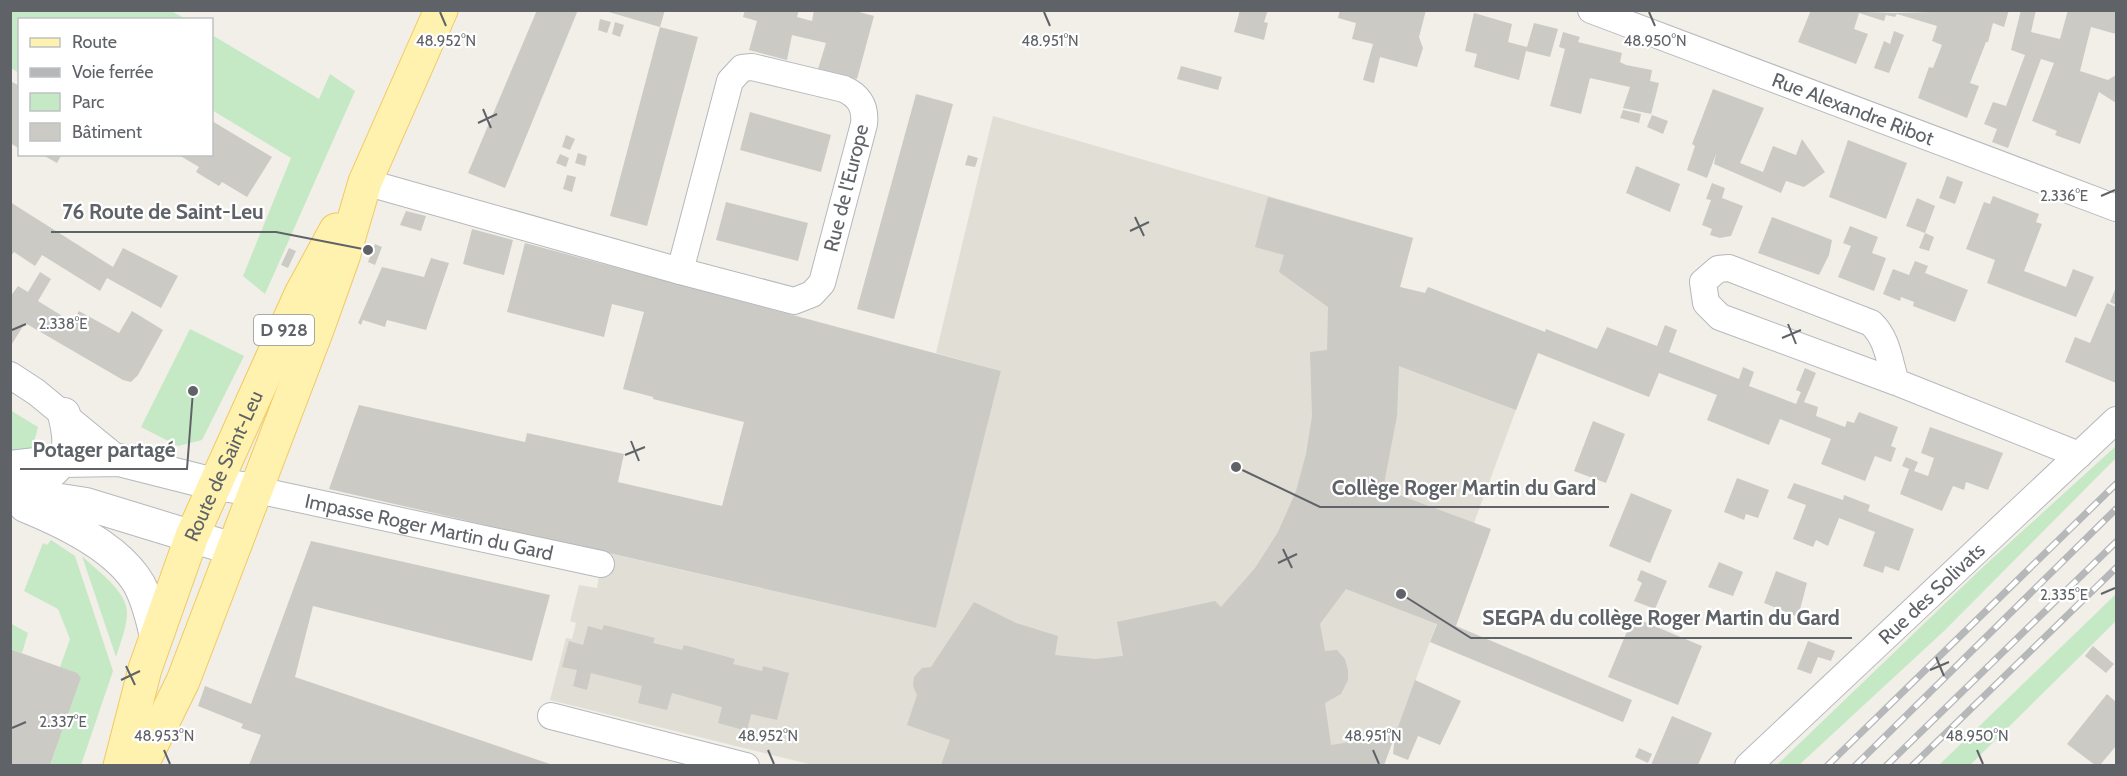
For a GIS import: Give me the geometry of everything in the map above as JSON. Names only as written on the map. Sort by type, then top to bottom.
[{"type":"main road","name":"Route de Saint-Leu","points":[[120,765],[156,637],[192,536],[214,484],[301,294],[365,182],[441,10]]},
{"type":"main road","name":"Route de Saint-Leu","points":[[141,765],[183,681],[257,489],[343,257],[365,182]]},
{"type":"street","name":"Rue Alexandre Ribot","points":[[1599,12],[2116,208]]},
{"type":"street","name":"Rue de l'Europe","points":[[365,182],[680,271],[794,301],[817,290],[822,283],[864,124],[864,110],[857,97],[844,89],[752,67],[737,71],[730,81],[680,271]]},
{"type":"street","points":[[1896,382],[1886,343],[1880,331],[1871,323],[1729,268],[1718,269],[1703,282],[1706,303],[1720,317],[1896,382],[2079,455]]},
{"type":"street","points":[[10,375],[64,414],[119,460]]},
{"type":"street","points":[[10,483],[30,481],[48,474],[63,461],[69,444],[64,414]]},
{"type":"street","name":"Rue des Solivats","points":[[1748,765],[2116,420]]},
{"type":"street","points":[[10,467],[63,461],[119,460],[214,484],[257,489]]},
{"type":"street","name":"Impasse Roger Martin du Gard","points":[[257,489],[601,564]]},
{"type":"street","points":[[10,492],[87,504],[233,549]]},
{"type":"street","points":[[10,500],[54,518],[92,540],[126,568],[138,583],[149,606],[156,637]]},
{"type":"street","points":[[551,716],[746,765]]},
{"type":"shaded area","points":[[993,116],[1413,238],[1400,287],[1425,293],[1428,287],[1545,332],[1384,765],[813,765],[550,700],[566,638],[572,639],[576,623],[570,621],[579,585],[597,588],[603,552],[936,628],[1001,371],[936,353]]},
{"type":"green space","points":[[11,10],[171,11],[184,18],[18,18],[18,72],[11,68]]},
{"type":"green space","points":[[213,36],[319,99],[330,74],[355,91],[265,294],[243,276],[291,158],[213,111]]},
{"type":"green space","points":[[190,329],[244,356],[202,440],[178,446],[141,427]]},
{"type":"green space","points":[[10,410],[38,427],[31,454],[11,455]]},
{"type":"green space","points":[[2116,446],[2116,458],[1944,631],[1799,765],[1777,765],[1983,567]]},
{"type":"green space","points":[[51,540],[75,556],[113,671],[81,765],[50,765],[81,678],[60,667],[70,639],[58,609],[24,591],[43,543],[47,545]]},
{"type":"green space","points":[[82,556],[111,582],[126,606],[125,626],[116,657]]},
{"type":"green space","points":[[2116,594],[2116,621],[1970,765],[1939,765]]},
{"type":"green space","points":[[10,623],[28,633],[22,653],[11,649]]},
{"type":"building","points":[[537,10],[578,10],[505,188],[468,173]]},
{"type":"building","points":[[602,10],[665,10],[660,27]]},
{"type":"building","points":[[745,10],[799,10],[797,17],[812,21],[814,10],[852,10],[874,16],[857,79],[818,69],[826,43],[792,35],[787,60],[749,50],[757,21],[743,17]]},
{"type":"building","points":[[1240,10],[1268,10],[1264,22],[1268,23],[1264,40],[1234,32]]},
{"type":"building","points":[[1340,10],[1426,10],[1419,37],[1423,48],[1417,67],[1380,57],[1374,83],[1363,80],[1373,44],[1352,39],[1356,23],[1338,18]]},
{"type":"building","points":[[1811,10],[1894,13],[2009,10],[2004,27],[1993,23],[1988,42],[1986,42],[1970,83],[1979,86],[1967,118],[1918,98],[1929,67],[1933,68],[1942,45],[1932,41],[1937,26],[1897,14],[1895,17],[1886,15],[1884,21],[1859,13],[1854,29],[1868,34],[1856,64],[1798,42]]},
{"type":"building","points":[[2021,10],[2036,10],[2031,32],[2060,39],[2068,10],[2116,10],[2116,34],[2091,27],[2080,71],[2108,80],[2116,75],[2116,103],[2099,92],[2080,144],[2055,135],[2057,131],[2032,121],[2054,63],[2041,59],[2008,148],[1992,142],[1997,129],[1984,124],[1993,102],[2006,106],[2025,55],[2011,50]]},
{"type":"building","points":[[1474,13],[1512,24],[1508,42],[1527,47],[1534,23],[1558,29],[1550,57],[1526,51],[1519,80],[1474,67],[1477,54],[1465,51]]},
{"type":"building","points":[[600,19],[611,22],[607,33],[598,30]]},
{"type":"building","points":[[615,22],[624,25],[620,37],[612,34]]},
{"type":"building","points":[[660,27],[698,37],[647,226],[610,216]]},
{"type":"building","points":[[1894,31],[1904,35],[1889,73],[1874,68],[1884,41],[1890,44]]},
{"type":"building","points":[[1563,32],[1580,37],[1578,42],[1622,53],[1620,62],[1626,65],[1652,70],[1650,81],[1659,83],[1651,114],[1623,108],[1630,87],[1590,78],[1581,114],[1550,106],[1565,49],[1559,47]]},
{"type":"building","points":[[1181,66],[1222,77],[1218,90],[1177,79]]},
{"type":"building","points":[[10,81],[18,85],[18,148],[10,143]]},
{"type":"building","points":[[1713,89],[1764,108],[1740,163],[1763,172],[1773,146],[1796,155],[1802,139],[1825,172],[1804,187],[1786,181],[1781,193],[1714,164],[1716,154],[1707,178],[1687,170],[1695,146],[1692,144]]},
{"type":"building","points":[[916,94],[953,104],[894,319],[857,309]]},
{"type":"building","points":[[1623,110],[1641,114],[1639,123],[1620,118]]},
{"type":"building","points":[[750,112],[831,135],[821,172],[740,150]]},
{"type":"building","points":[[1652,115],[1668,121],[1663,134],[1647,127]]},
{"type":"building","points":[[213,122],[272,157],[247,197],[222,182],[219,186],[196,172],[199,167],[180,156],[213,156]]},
{"type":"building","points":[[566,135],[575,139],[570,150],[562,147]]},
{"type":"building","points":[[1848,140],[1907,163],[1886,219],[1829,197]]},
{"type":"building","points":[[578,153],[587,156],[585,166],[575,163]]},
{"type":"building","points":[[560,154],[569,158],[566,167],[556,163]]},
{"type":"building","points":[[968,155],[978,158],[975,167],[965,165]]},
{"type":"building","points":[[45,156],[61,156],[57,163]]},
{"type":"building","points":[[1636,166],[1680,184],[1670,212],[1626,193]]},
{"type":"building","points":[[567,175],[576,177],[572,192],[563,189]]},
{"type":"building","points":[[1947,176],[1963,182],[1955,204],[1939,198]]},
{"type":"building","points":[[1712,183],[1725,188],[1722,198],[1743,206],[1731,236],[1720,238],[1710,235],[1712,229],[1702,225],[1711,200],[1706,199]]},
{"type":"building","points":[[1993,196],[2039,214],[2036,222],[2042,224],[2024,271],[2066,287],[2073,269],[2094,277],[2076,317],[1987,283],[1995,260],[1966,249],[1984,202],[1990,204]]},
{"type":"building","points":[[1268,197],[1413,238],[1400,287],[1425,293],[1428,287],[1545,332],[1546,329],[1597,349],[1607,327],[1657,346],[1665,325],[1677,330],[1669,352],[1739,379],[1743,367],[1754,372],[1749,386],[1796,404],[1801,392],[1796,390],[1805,368],[1816,373],[1804,402],[1818,407],[1816,416],[1845,427],[1847,421],[1854,423],[1859,412],[1898,427],[1891,446],[1896,448],[1891,462],[1875,456],[1865,481],[1821,464],[1831,439],[1780,419],[1769,445],[1707,420],[1717,395],[1659,373],[1649,397],[1538,353],[1516,410],[1399,366],[1397,416],[1383,489],[1491,529],[1456,626],[1632,700],[1623,722],[1430,642],[1437,624],[1346,589],[1320,624],[1325,651],[1337,650],[1345,659],[1348,670],[1348,680],[1341,694],[1325,703],[1331,745],[1395,735],[1384,765],[941,765],[950,740],[907,725],[917,695],[913,686],[914,677],[922,668],[931,667],[974,602],[1016,623],[1058,636],[1055,655],[1095,659],[1123,656],[1117,622],[1215,601],[1221,607],[1255,568],[1278,532],[1296,491],[1306,454],[1312,416],[1310,352],[1327,350],[1328,307],[1279,272],[1284,255],[1255,247]]},
{"type":"building","points":[[1917,198],[1935,206],[1925,233],[1906,226]]},
{"type":"building","points":[[10,202],[113,267],[123,248],[178,276],[161,308],[107,278],[100,291],[42,255],[35,266],[14,252],[10,257]]},
{"type":"building","points":[[726,202],[808,223],[798,261],[716,240]]},
{"type":"building","points":[[406,211],[426,216],[421,231],[400,225]]},
{"type":"building","points":[[1772,217],[1832,240],[1829,255],[1819,275],[1758,253]]},
{"type":"building","points":[[1850,226],[1878,237],[1872,253],[1886,258],[1874,291],[1838,277],[1851,246],[1843,243]]},
{"type":"building","points":[[472,229],[513,240],[504,275],[463,264]]},
{"type":"building","points":[[1925,233],[1934,237],[1929,251],[1919,248]]},
{"type":"building","points":[[525,243],[1001,371],[936,628],[329,489],[359,405],[525,442],[527,433],[624,454],[618,482],[722,506],[744,422],[623,389],[644,312],[612,304],[604,337],[507,312]]},
{"type":"building","points":[[375,244],[382,247],[375,265],[368,262]]},
{"type":"building","points":[[289,248],[296,251],[288,268],[281,265]]},
{"type":"building","points":[[431,258],[449,263],[426,330],[387,320],[385,327],[363,320],[361,325],[358,323],[382,267],[424,277]]},
{"type":"building","points":[[1915,261],[1928,266],[1925,273],[1968,290],[1955,322],[1913,306],[1914,302],[1901,297],[1900,301],[1883,294],[1893,269],[1909,275]]},
{"type":"building","points":[[40,272],[51,279],[38,301],[72,322],[79,311],[119,333],[132,311],[163,330],[138,375],[131,382],[123,380],[25,323],[10,347],[10,297],[18,286],[28,292]]},
{"type":"building","points":[[2116,287],[2116,305],[2110,302]]},
{"type":"building","points":[[2107,303],[2116,307],[2116,383],[2065,362],[2075,337],[2090,343]]},
{"type":"building","points":[[1593,421],[1625,434],[1606,483],[1574,471]]},
{"type":"building","points":[[1930,427],[2003,453],[1988,490],[1966,482],[1964,490],[1953,486],[1942,511],[1900,494],[1909,469],[1902,466],[1906,457],[1918,462],[1914,471],[1928,476],[1934,458],[1921,453]]},
{"type":"building","points":[[1737,478],[1769,490],[1758,518],[1746,514],[1744,520],[1724,512]]},
{"type":"building","points":[[1794,483],[1843,500],[1844,495],[1870,505],[1868,511],[1914,529],[1899,571],[1885,566],[1883,573],[1863,566],[1875,532],[1839,518],[1828,546],[1816,540],[1813,547],[1793,539],[1806,505],[1787,498]]},
{"type":"building","points":[[1631,493],[1672,510],[1650,563],[1609,546]]},
{"type":"building","points":[[311,541],[550,595],[532,661],[313,606],[295,677],[553,765],[249,765],[261,735],[241,728],[243,724],[198,706],[205,686],[251,704]]},
{"type":"building","points":[[1719,562],[1743,572],[1733,596],[1708,587]]},
{"type":"building","points":[[1641,570],[1667,581],[1655,609],[1634,601],[1642,583],[1637,580]]},
{"type":"building","points":[[1776,571],[1807,583],[1798,617],[1764,603]]},
{"type":"building","points":[[1633,617],[1702,646],[1678,705],[1608,677]]},
{"type":"building","points":[[604,625],[655,638],[653,643],[682,650],[684,645],[735,659],[733,664],[762,671],[763,666],[789,673],[777,720],[751,714],[747,731],[718,723],[722,707],[672,693],[667,710],[638,703],[642,686],[591,673],[587,690],[573,686],[577,670],[562,667],[569,641],[583,645],[588,626],[602,630]]},
{"type":"building","points":[[1808,641],[1835,651],[1831,661],[1818,657],[1811,674],[1797,669]]},
{"type":"building","points":[[2093,646],[2114,664],[2106,673],[2085,656]]},
{"type":"building","points":[[10,649],[77,673],[81,678],[50,765],[10,765]]},
{"type":"building","points":[[1415,680],[1461,701],[1440,745],[1418,736],[1408,760],[1393,754],[1395,735]]},
{"type":"building","points":[[2107,694],[2116,702],[2116,746],[2100,765],[2095,765],[2067,744]]},
{"type":"building","points":[[1672,716],[1712,733],[1698,765],[1651,765]]},
{"type":"building","points":[[1639,748],[1652,754],[1648,763],[1635,757]]},
{"type":"railway","points":[[1827,766],[2116,484]]},
{"type":"railway","points":[[1855,766],[2116,509]]},
{"type":"railway","points":[[1886,766],[2116,542]]},
{"type":"railway","points":[[1912,766],[2116,568]]},
{"type":"place","name":"76 Route de Saint-Leu","points":[[368,250]]},
{"type":"place","name":"Potager partagé","points":[[193,391]]},
{"type":"place","name":"Collège Roger Martin du Gard","points":[[1236,467]]},
{"type":"place","name":"SEGPA du collège Roger Martin du Gard","points":[[1401,594]]}]
